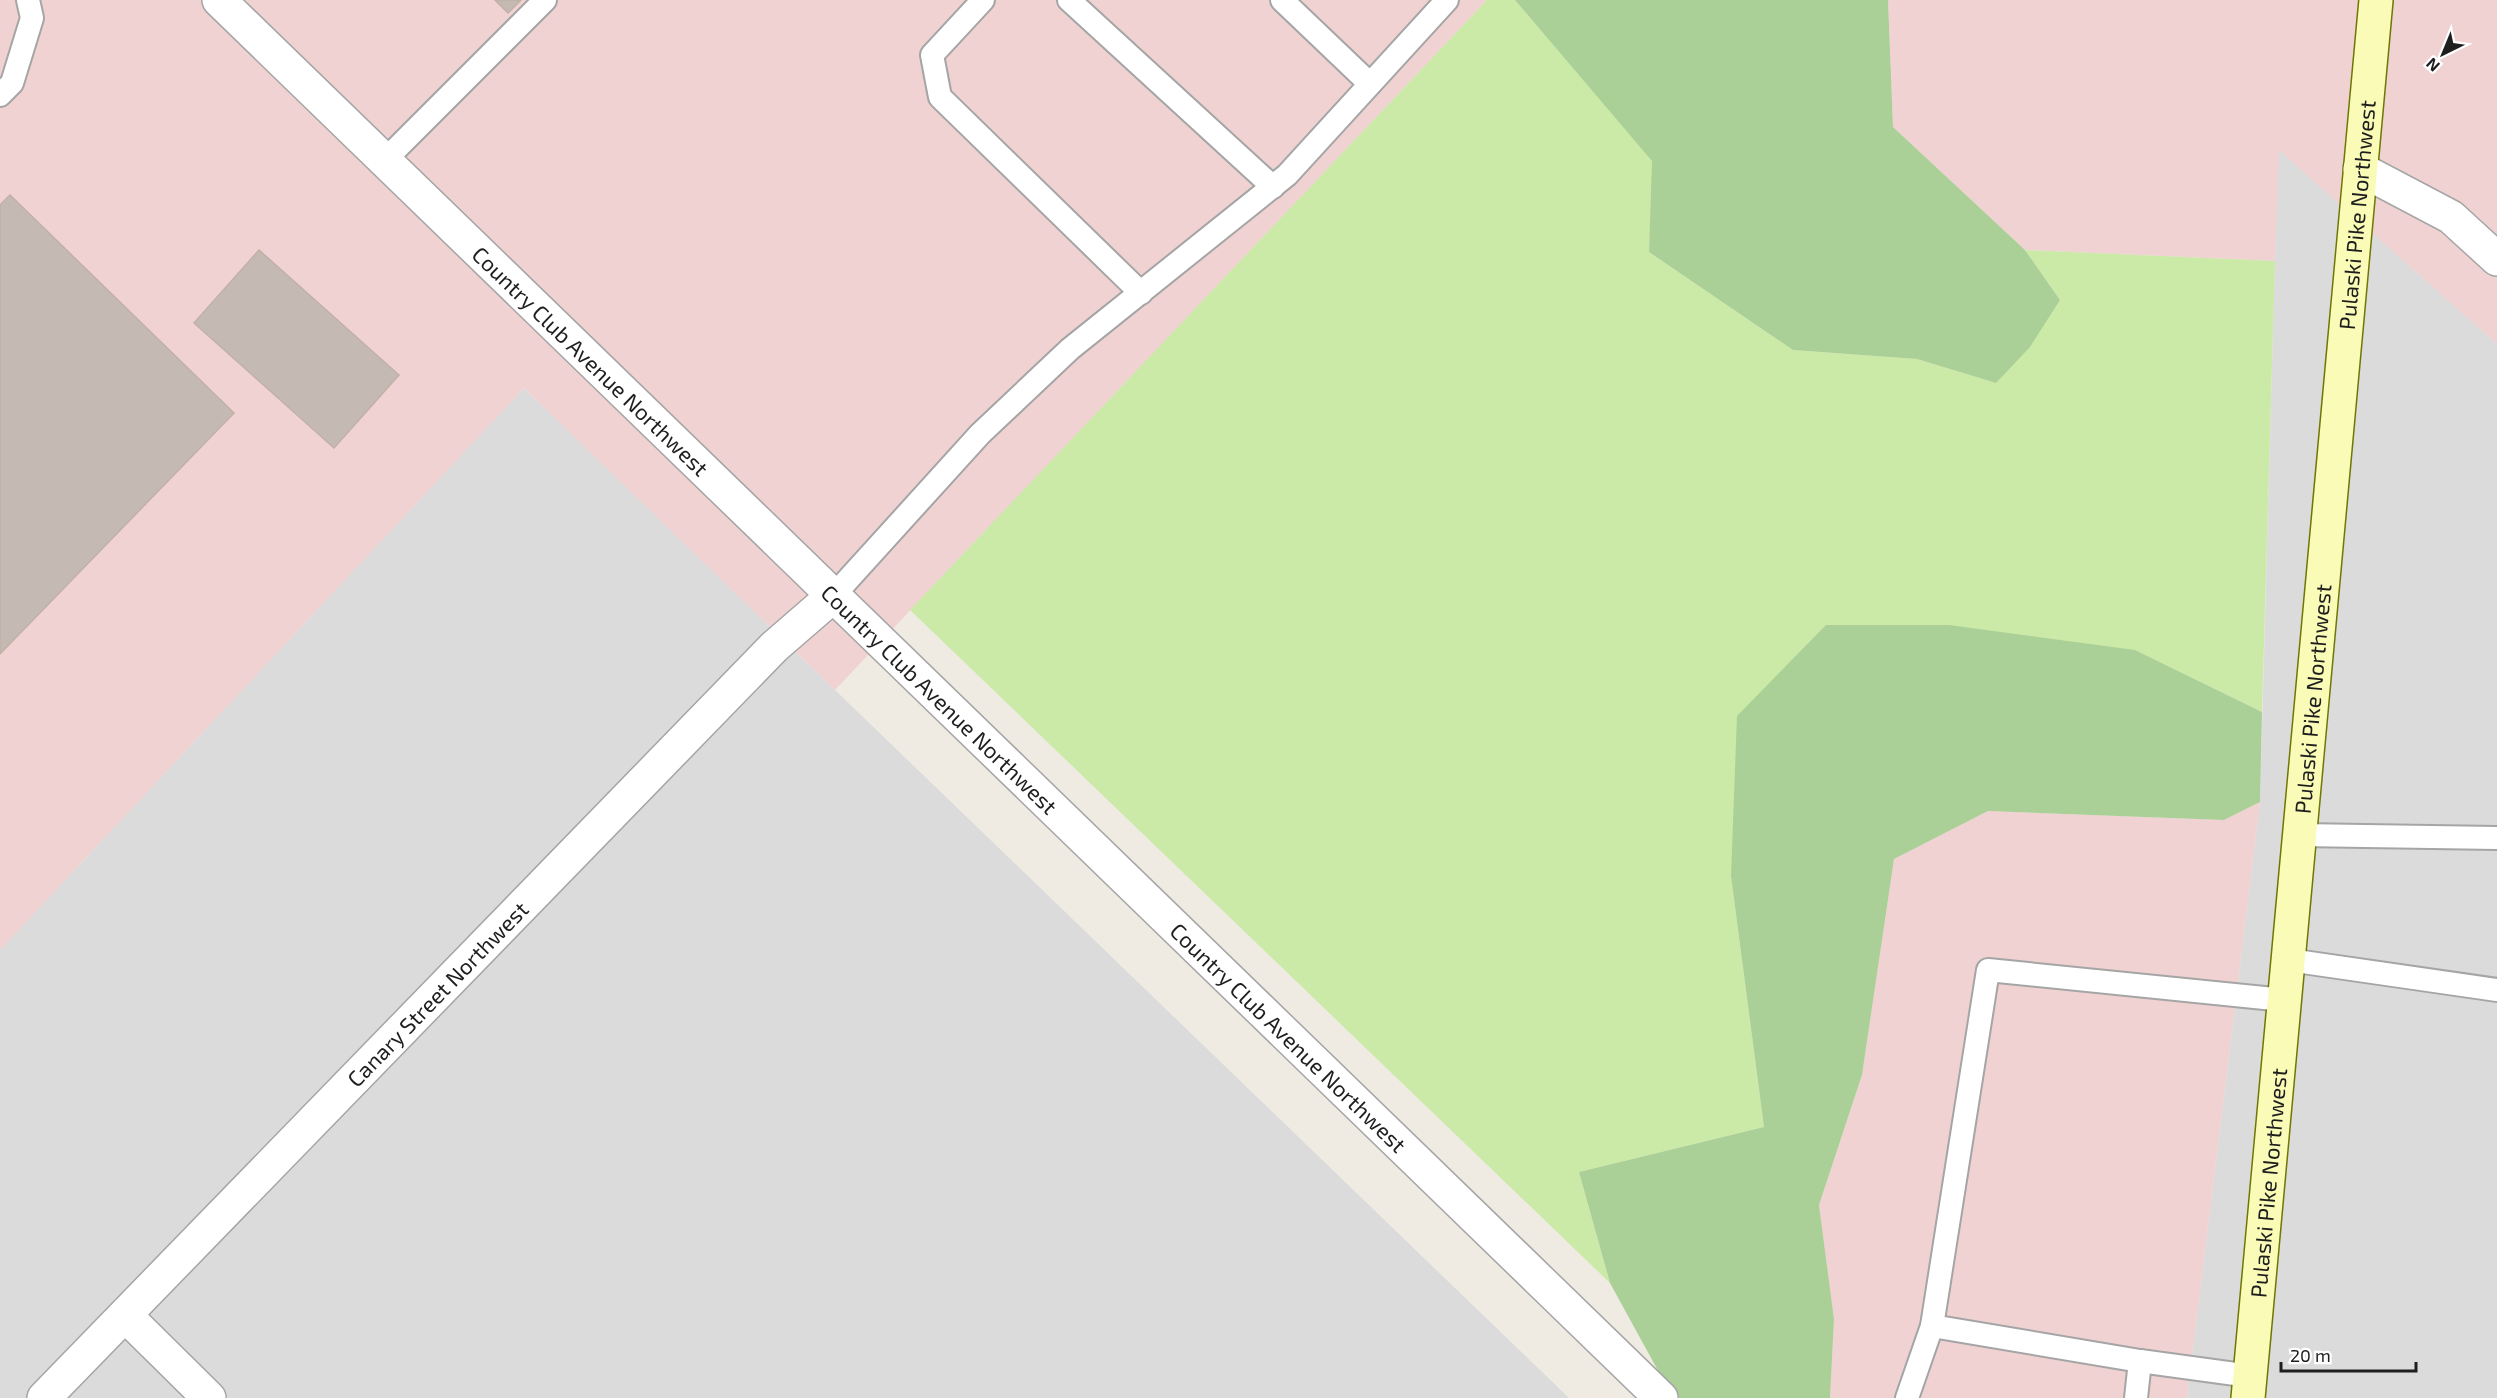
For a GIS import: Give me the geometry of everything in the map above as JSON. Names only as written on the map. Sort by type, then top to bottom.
[{"type":"main road","name":"Pulaski Pike Northwest","points":[[2249,1387],[2376,0]]},
{"type":"street","name":"Country Club Avenue Northwest","points":[[219,0],[1661,1398]]},
{"type":"street","points":[[2360,170],[2451,217],[2497,259]]},
{"type":"street","name":"Canary Street Northwest","points":[[44,1398],[774,647],[834,595]]},
{"type":"street","points":[[125,1315],[209,1398]]},
{"type":"lane","points":[[0,95],[12,83],[32,18],[28,0]]},
{"type":"lane","points":[[385,160],[545,0]]},
{"type":"lane","points":[[983,0],[932,55],[940,97],[1141,293]]},
{"type":"lane","points":[[1069,0],[1273,187]]},
{"type":"lane","points":[[1282,0],[1370,84]]},
{"type":"lane","points":[[834,595],[980,434],[1070,349],[1287,175],[1447,0]]},
{"type":"lane","points":[[2299,835],[2497,838]]},
{"type":"lane","points":[[2289,960],[2497,990]]},
{"type":"lane","points":[[1906,1398],[1932,1326],[1988,970],[2284,1000]]},
{"type":"lane","points":[[1932,1326],[2140,1361],[2249,1387]]},
{"type":"lane","points":[[2136,1398],[2140,1361]]},
{"type":"shaded area","points":[[0,0],[1487,0],[835,690],[524,388],[0,950]]},
{"type":"shaded area","points":[[1888,0],[2497,0],[2497,344],[2279,150],[2275,261],[2025,250],[1893,127]]},
{"type":"shaded area","points":[[2278,149],[2497,344],[2497,1398],[2187,1398],[2260,802]]},
{"type":"shaded area","points":[[524,388],[1569,1398],[0,1398],[0,950]]},
{"type":"shaded area","points":[[2260,802],[2187,1398],[1830,1398],[1834,1319],[1819,1205],[1862,1075],[1894,859],[1988,811],[2224,820]]},
{"type":"green space","points":[[1487,0],[1515,0],[1653,161],[1649,252],[1793,350],[1917,359],[1996,383],[2060,300],[2025,250],[2275,261],[2262,712],[2135,650],[1731,876],[1764,1127],[1579,1172],[1610,1283],[910,610]]},
{"type":"green space","points":[[1515,0],[1888,0],[1893,127],[2025,250],[2060,300],[2030,347],[1996,383],[1917,359],[1793,350],[1649,252],[1652,161]]},
{"type":"green space","points":[[1826,625],[1949,625],[2135,650],[2262,712],[2260,802],[2224,820],[1988,811],[1894,859],[1862,1075],[1819,1205],[1834,1319],[1830,1398],[1673,1398],[1610,1283],[1579,1172],[1764,1127],[1731,876],[1737,716]]},
{"type":"building","points":[[495,0],[521,0],[508,13]]},
{"type":"building","points":[[10,195],[234,413],[0,654],[0,205]]},
{"type":"building","points":[[259,250],[399,375],[334,448],[194,323]]}]
